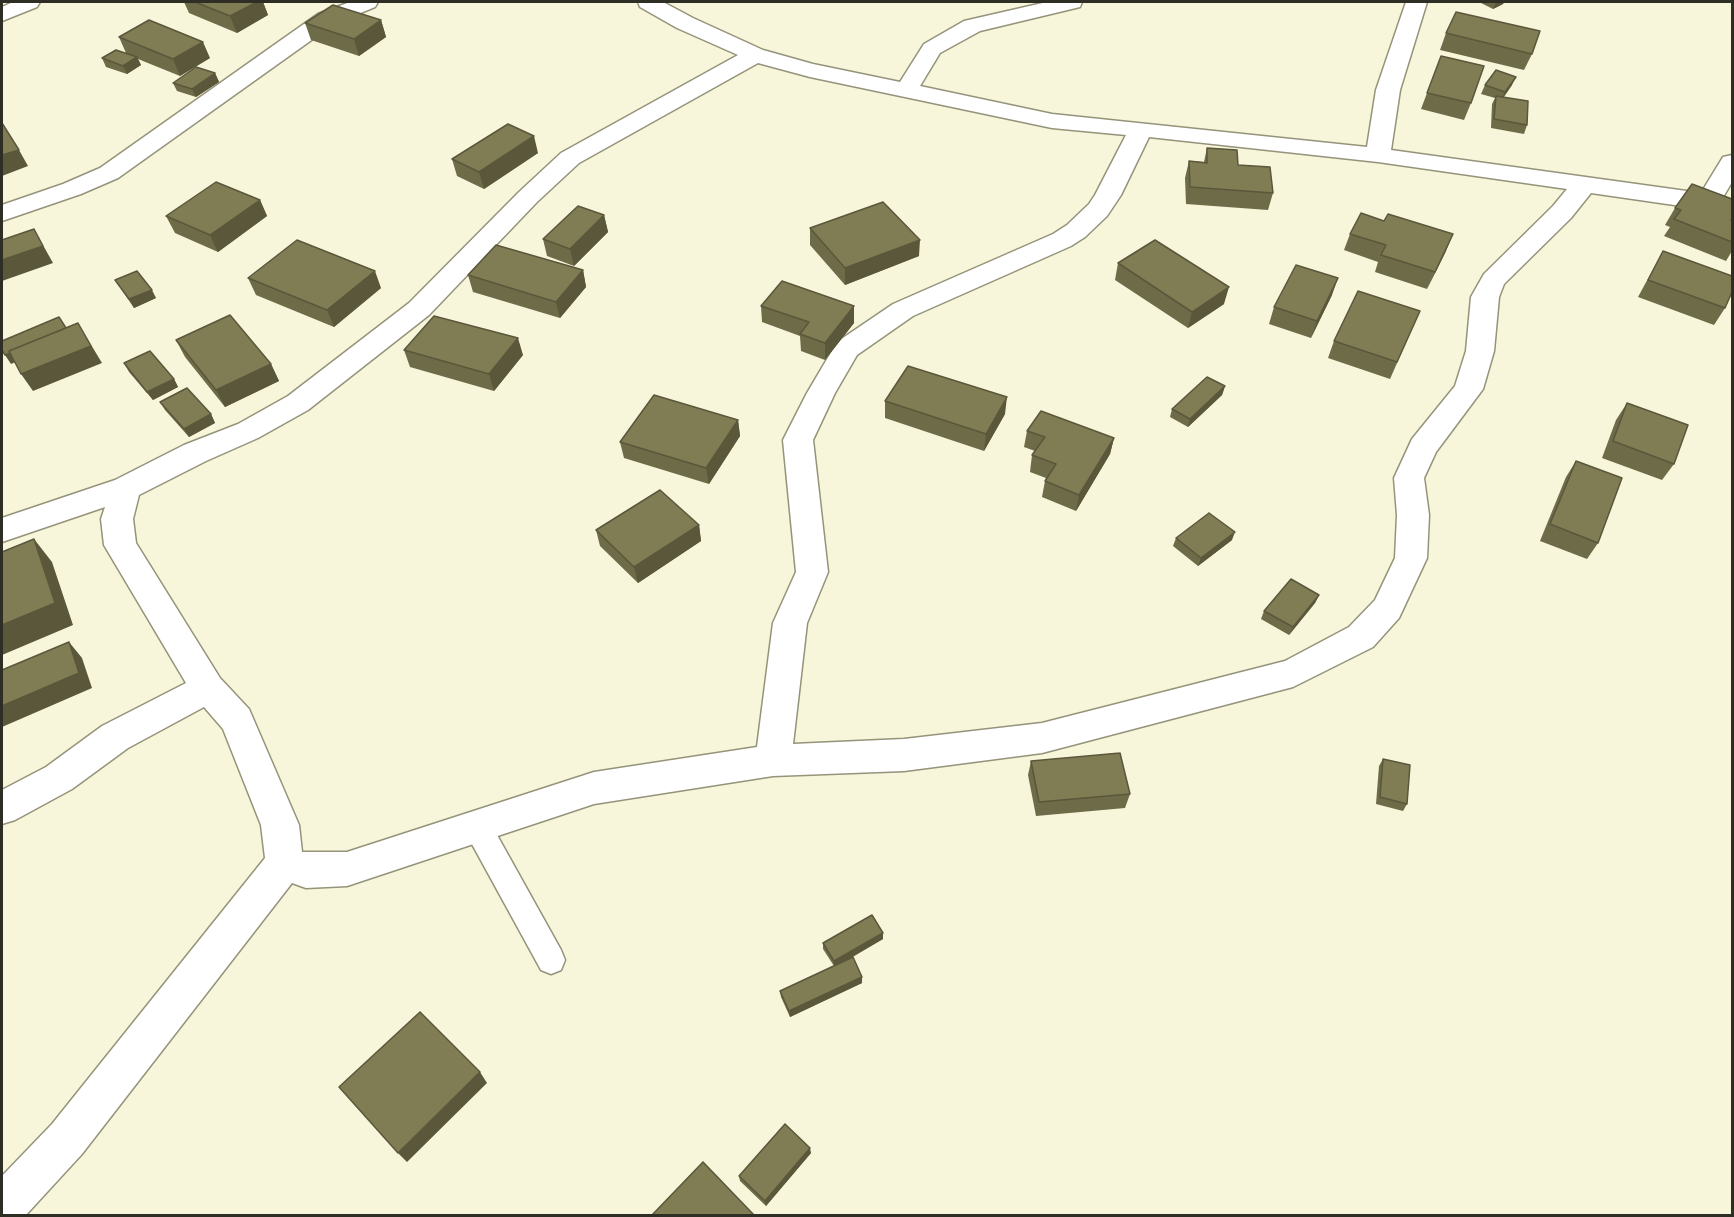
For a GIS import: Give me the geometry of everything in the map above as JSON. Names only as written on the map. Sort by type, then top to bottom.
[{"type":"street","points":[[2,15],[29,2]]},
{"type":"street","points":[[2,213],[72,189],[109,172],[326,19],[367,2]]},
{"type":"street","points":[[648,2],[685,23],[755,55],[810,70],[1052,121],[1378,155],[1708,202],[1732,213]]},
{"type":"street","points":[[906,90],[932,49],[972,26],[1072,2]]},
{"type":"street","points":[[1378,155],[1388,90],[1418,2]]},
{"type":"street","points":[[2,530],[126,488],[195,453],[248,431],[298,403],[419,309],[528,196],[570,158],[632,126],[755,55]]},
{"type":"street","points":[[772,760],[790,622],[812,572],[798,440],[820,393],[848,349],[903,310],[1062,240],[1076,231],[1098,210],[1108,195],[1141,129]]},
{"type":"street","points":[[1708,202],[1732,162]]},
{"type":"street","points":[[285,863],[306,871],[347,869],[594,788],[772,760],[904,755],[1042,738],[1293,673],[1361,637],[1387,609],[1411,558],[1413,515],[1409,478],[1423,447],[1469,389],[1480,351],[1485,297],[1493,280],[1549,226],[1585,184]]},
{"type":"street","points":[[2,1208],[67,1139],[285,863],[280,825],[237,720],[208,688],[120,544],[117,519],[126,488]]},
{"type":"street","points":[[2,808],[59,778],[115,736],[208,688]]},
{"type":"lane","points":[[477,826],[551,960]]},
{"type":"building","points":[[195,2],[257,2],[230,16]]},
{"type":"building","points":[[333,5],[381,20],[354,39],[305,23]]},
{"type":"building","points":[[1456,12],[1540,31],[1532,54],[1446,33]]},
{"type":"building","points":[[149,20],[203,42],[173,59],[119,37]]},
{"type":"building","points":[[116,50],[137,57],[123,66],[102,58]]},
{"type":"building","points":[[1441,56],[1484,66],[1471,103],[1427,93]]},
{"type":"building","points":[[196,67],[215,73],[192,89],[173,83]]},
{"type":"building","points":[[1496,70],[1516,77],[1505,92],[1485,85]]},
{"type":"building","points":[[1496,96],[1528,101],[1527,125],[1494,119]]},
{"type":"building","points":[[2,123],[19,150],[2,155]]},
{"type":"building","points":[[508,124],[534,136],[479,172],[452,159]]},
{"type":"building","points":[[1207,148],[1237,150],[1238,165],[1270,167],[1273,193],[1190,187],[1189,161],[1207,163]]},
{"type":"building","points":[[216,182],[260,200],[210,235],[166,216]]},
{"type":"building","points":[[1692,184],[1732,199],[1732,242],[1674,219],[1681,210],[1675,208]]},
{"type":"building","points":[[883,202],[920,240],[845,268],[810,228]]},
{"type":"building","points":[[578,206],[604,215],[570,249],[543,239]]},
{"type":"building","points":[[1361,213],[1384,221],[1388,214],[1453,234],[1435,272],[1381,255],[1386,245],[1350,234]]},
{"type":"building","points":[[34,229],[43,246],[2,260],[2,240]]},
{"type":"building","points":[[297,240],[375,271],[327,310],[248,278]]},
{"type":"building","points":[[1155,240],[1229,287],[1192,312],[1118,263]]},
{"type":"building","points":[[496,245],[583,270],[556,302],[468,275]]},
{"type":"building","points":[[1663,251],[1732,276],[1732,292],[1725,308],[1648,280]]},
{"type":"building","points":[[1296,265],[1338,278],[1317,321],[1274,307]]},
{"type":"building","points":[[137,271],[152,290],[129,299],[115,280]]},
{"type":"building","points":[[782,281],[854,306],[825,343],[800,334],[809,322],[761,306]]},
{"type":"building","points":[[1358,291],[1420,311],[1397,362],[1334,341]]},
{"type":"building","points":[[230,315],[271,364],[216,390],[176,340]]},
{"type":"building","points":[[434,316],[518,338],[489,374],[404,350]]},
{"type":"building","points":[[59,317],[66,328],[9,351],[10,353],[5,355],[2,350],[2,341]]},
{"type":"building","points":[[78,323],[91,346],[21,374],[9,351]]},
{"type":"building","points":[[150,351],[174,379],[147,392],[124,363]]},
{"type":"building","points":[[908,366],[1007,397],[986,434],[885,401]]},
{"type":"building","points":[[1207,377],[1225,386],[1190,419],[1172,409]]},
{"type":"building","points":[[187,388],[211,414],[184,429],[160,402]]},
{"type":"building","points":[[654,395],[738,420],[706,468],[620,442]]},
{"type":"building","points":[[1627,403],[1688,425],[1674,464],[1613,441]]},
{"type":"building","points":[[1041,411],[1114,438],[1079,495],[1045,481],[1056,464],[1032,455],[1045,437],[1027,431]]},
{"type":"building","points":[[1576,461],[1622,478],[1598,543],[1550,524]]},
{"type":"building","points":[[660,490],[699,525],[634,567],[596,530]]},
{"type":"building","points":[[1209,513],[1235,532],[1201,558],[1176,538]]},
{"type":"building","points":[[34,539],[55,603],[2,625],[2,552]]},
{"type":"building","points":[[1291,579],[1319,595],[1293,627],[1264,611]]},
{"type":"building","points":[[69,642],[79,673],[2,706],[2,670]]},
{"type":"building","points":[[1120,753],[1130,794],[1039,802],[1031,761]]},
{"type":"building","points":[[1383,759],[1410,765],[1407,804],[1380,797]]},
{"type":"building","points":[[872,915],[883,933],[834,961],[823,943]]},
{"type":"building","points":[[853,957],[862,977],[789,1011],[780,991]]},
{"type":"building","points":[[420,1012],[480,1072],[398,1153],[339,1087]]},
{"type":"building","points":[[785,1124],[810,1148],[765,1201],[739,1176]]},
{"type":"building","points":[[703,1162],[754,1215],[652,1215]]}]
